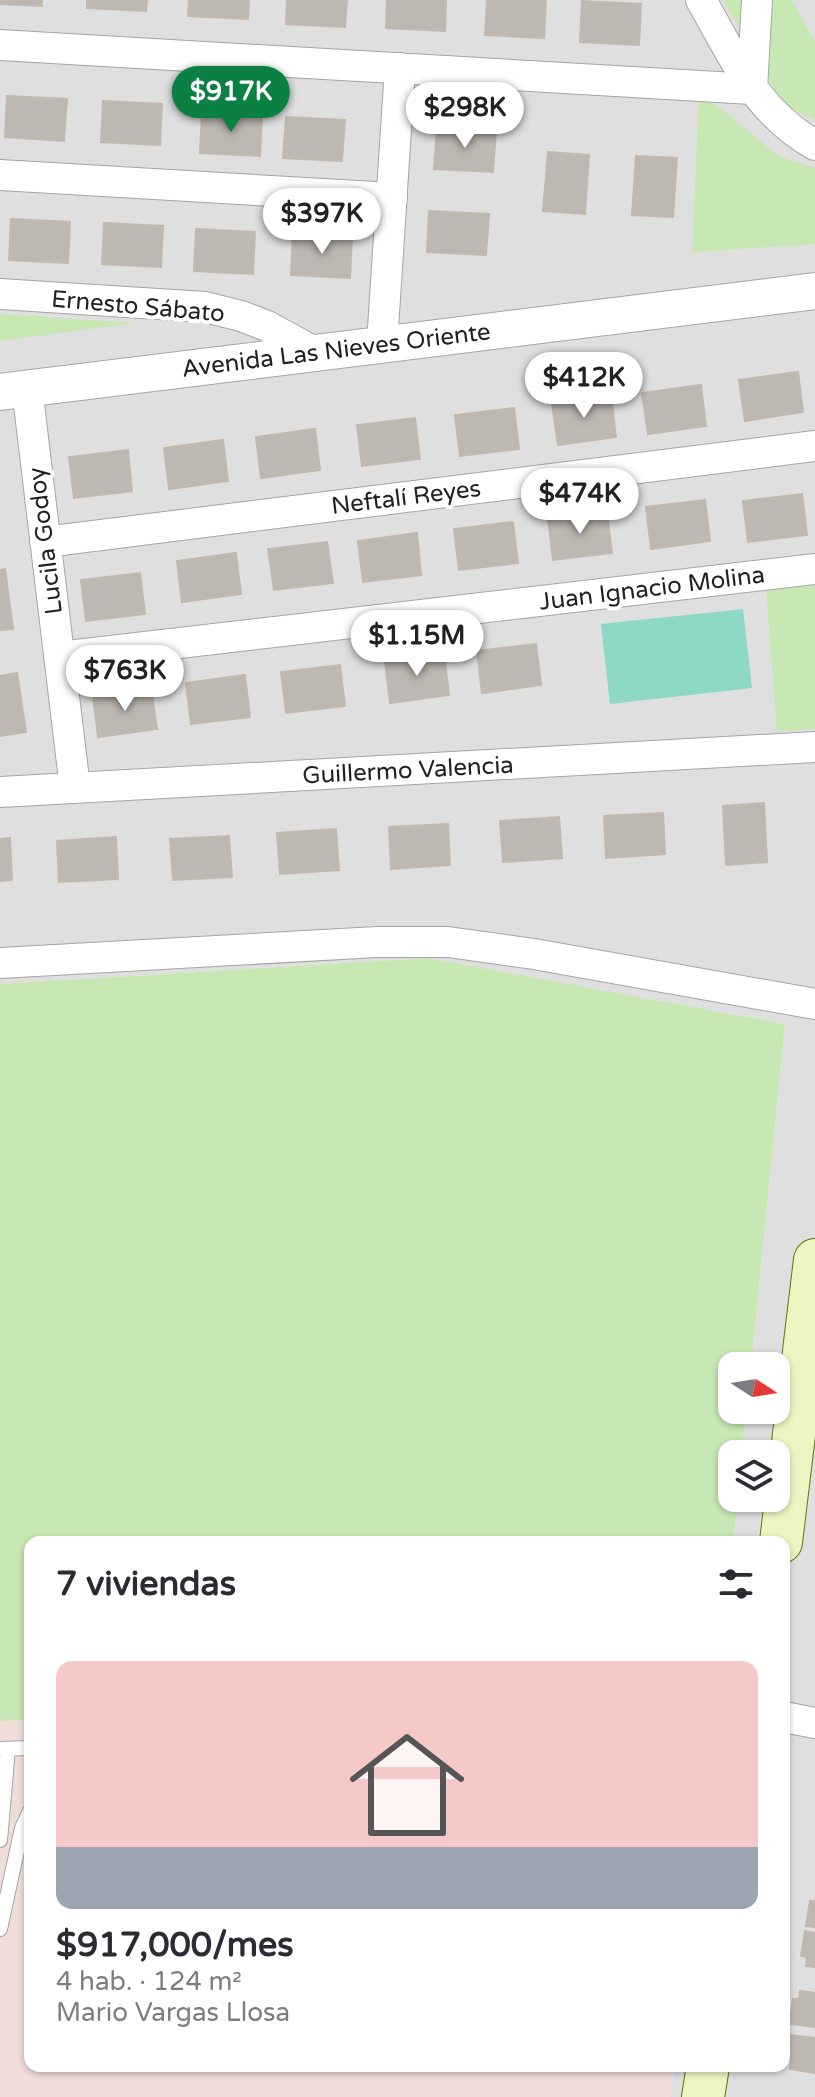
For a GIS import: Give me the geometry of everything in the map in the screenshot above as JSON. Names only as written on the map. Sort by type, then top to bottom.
[{"type":"main road","points":[[782,1536],[815,1260]]},
{"type":"main road","points":[[703,2097],[707,2072]]},
{"type":"street","points":[[701,0],[752,89],[781,122],[815,145]]},
{"type":"street","points":[[752,89],[757,0]]},
{"type":"street","points":[[0,45],[752,89]]},
{"type":"street","points":[[382,344],[400,68]]},
{"type":"street","points":[[0,175],[392,198]]},
{"type":"street","name":"Avenida Las Nieves Oriente","points":[[13,390],[815,291]]},
{"type":"street","name":"Ernesto Sábato","points":[[0,294],[205,307],[267,326],[316,353]]},
{"type":"street","name":"Lucila Godoy","points":[[13,390],[45,542],[75,788]]},
{"type":"street","name":"Neftalí Reyes","points":[[45,542],[815,446]]},
{"type":"street","name":"Juan Ignacio Molina","points":[[59,657],[815,569]]},
{"type":"street","name":"Guillermo Valencia","points":[[0,792],[815,747]]},
{"type":"street","points":[[0,963],[377,942],[448,942],[534,954],[815,1004]]},
{"type":"street","points":[[790,1718],[815,1723]]},
{"type":"lane","points":[[0,1840],[4,1749],[24,1748]]},
{"type":"lane","points":[[0,1929],[24,1824]]},
{"type":"shaded area","points":[[0,0],[815,0],[815,2097],[670,2097],[673,2072],[790,2072],[790,1536],[734,1536],[736,1512],[790,1512],[790,1440],[743,1440],[745,1424],[790,1424],[790,1352],[752,1352],[785,1024],[428,958],[0,984]]},
{"type":"shaded area","points":[[24,1720],[24,2072],[673,2072],[670,2097],[0,2097],[0,1721]]},
{"type":"green space","points":[[723,0],[792,0],[815,42],[815,120],[784,105]]},
{"type":"green space","points":[[699,95],[729,115],[778,156],[815,168],[815,244],[692,252]]},
{"type":"green space","points":[[0,314],[135,323],[0,341]]},
{"type":"green space","points":[[815,582],[815,729],[777,731],[766,587]]},
{"type":"green space","points":[[743,609],[752,688],[610,704],[601,624]]},
{"type":"green space","points":[[428,958],[785,1024],[752,1352],[718,1352],[718,1424],[745,1424],[743,1440],[718,1440],[718,1512],[736,1512],[734,1536],[24,1536],[24,1720],[0,1721],[0,984]]},
{"type":"building","points":[[0,0],[42,0],[42,6],[0,4]]},
{"type":"building","points":[[87,0],[147,0],[146,11],[87,8]]},
{"type":"building","points":[[189,0],[249,0],[248,19],[188,16]]},
{"type":"building","points":[[287,0],[347,0],[345,27],[286,24]]},
{"type":"building","points":[[387,0],[446,0],[445,31],[386,28]]},
{"type":"building","points":[[487,0],[546,0],[544,38],[485,35]]},
{"type":"building","points":[[582,1],[641,4],[639,45],[580,42]]},
{"type":"building","points":[[7,96],[67,99],[64,141],[5,137]]},
{"type":"building","points":[[103,101],[162,104],[160,145],[101,142]]},
{"type":"building","points":[[202,112],[262,115],[260,156],[200,153]]},
{"type":"building","points":[[286,117],[345,120],[342,161],[283,158]]},
{"type":"building","points":[[437,128],[496,131],[493,172],[434,169]]},
{"type":"building","points":[[548,152],[589,155],[585,214],[543,211]]},
{"type":"building","points":[[636,156],[677,158],[673,217],[632,215]]},
{"type":"building","points":[[429,211],[489,214],[486,255],[427,252]]},
{"type":"building","points":[[11,219],[70,222],[68,263],[9,260]]},
{"type":"building","points":[[104,223],[163,226],[161,267],[102,264]]},
{"type":"building","points":[[196,229],[255,232],[253,274],[194,271]]},
{"type":"building","points":[[293,234],[352,236],[350,278],[291,275]]},
{"type":"building","points":[[798,372],[803,412],[745,421],[739,380]]},
{"type":"building","points":[[701,385],[706,426],[648,434],[642,393]]},
{"type":"building","points":[[611,395],[616,437],[558,445],[552,404]]},
{"type":"building","points":[[514,408],[519,449],[460,456],[455,415]]},
{"type":"building","points":[[415,418],[420,459],[362,466],[357,425]]},
{"type":"building","points":[[315,429],[320,470],[261,478],[256,437]]},
{"type":"building","points":[[223,440],[228,481],[169,489],[164,448]]},
{"type":"building","points":[[128,450],[132,491],[74,498],[69,457]]},
{"type":"building","points":[[802,494],[807,535],[748,542],[743,501]]},
{"type":"building","points":[[705,500],[710,541],[651,549],[646,507]]},
{"type":"building","points":[[607,512],[612,553],[553,560],[548,519]]},
{"type":"building","points":[[513,522],[518,563],[459,570],[454,529]]},
{"type":"building","points":[[417,533],[421,575],[363,582],[358,541]]},
{"type":"building","points":[[327,542],[333,583],[274,590],[268,549]]},
{"type":"building","points":[[236,553],[241,594],[182,602],[177,561]]},
{"type":"building","points":[[5,569],[13,629],[0,630],[0,570]]},
{"type":"building","points":[[140,573],[145,614],[86,621],[81,580]]},
{"type":"building","points":[[536,644],[541,685],[482,693],[477,651]]},
{"type":"building","points":[[444,654],[449,695],[390,703],[385,662]]},
{"type":"building","points":[[340,665],[345,706],[286,713],[281,672]]},
{"type":"building","points":[[17,673],[26,732],[0,736],[0,676]]},
{"type":"building","points":[[245,675],[250,717],[191,724],[186,683]]},
{"type":"building","points":[[151,688],[157,729],[98,737],[93,696]]},
{"type":"building","points":[[764,803],[767,862],[726,865],[723,806]]},
{"type":"building","points":[[663,813],[665,854],[606,858],[604,816]]},
{"type":"building","points":[[559,817],[562,858],[503,862],[500,821]]},
{"type":"building","points":[[448,824],[450,865],[391,869],[389,827]]},
{"type":"building","points":[[336,829],[339,870],[280,874],[277,833]]},
{"type":"building","points":[[229,836],[232,877],[173,880],[170,839]]},
{"type":"building","points":[[116,837],[118,879],[59,882],[57,841]]},
{"type":"building","points":[[10,838],[12,880],[0,881],[0,839]]},
{"type":"building","points":[[810,1901],[815,1901],[815,1927],[806,1926]]},
{"type":"building","points":[[805,1931],[815,1933],[815,1967],[806,1966],[807,1957],[801,1956]]},
{"type":"building","points":[[800,1991],[815,1993],[815,2027],[790,2024],[793,1999],[799,1999]]},
{"type":"building","points":[[790,2035],[815,2038],[815,2073],[790,2069]]}]
